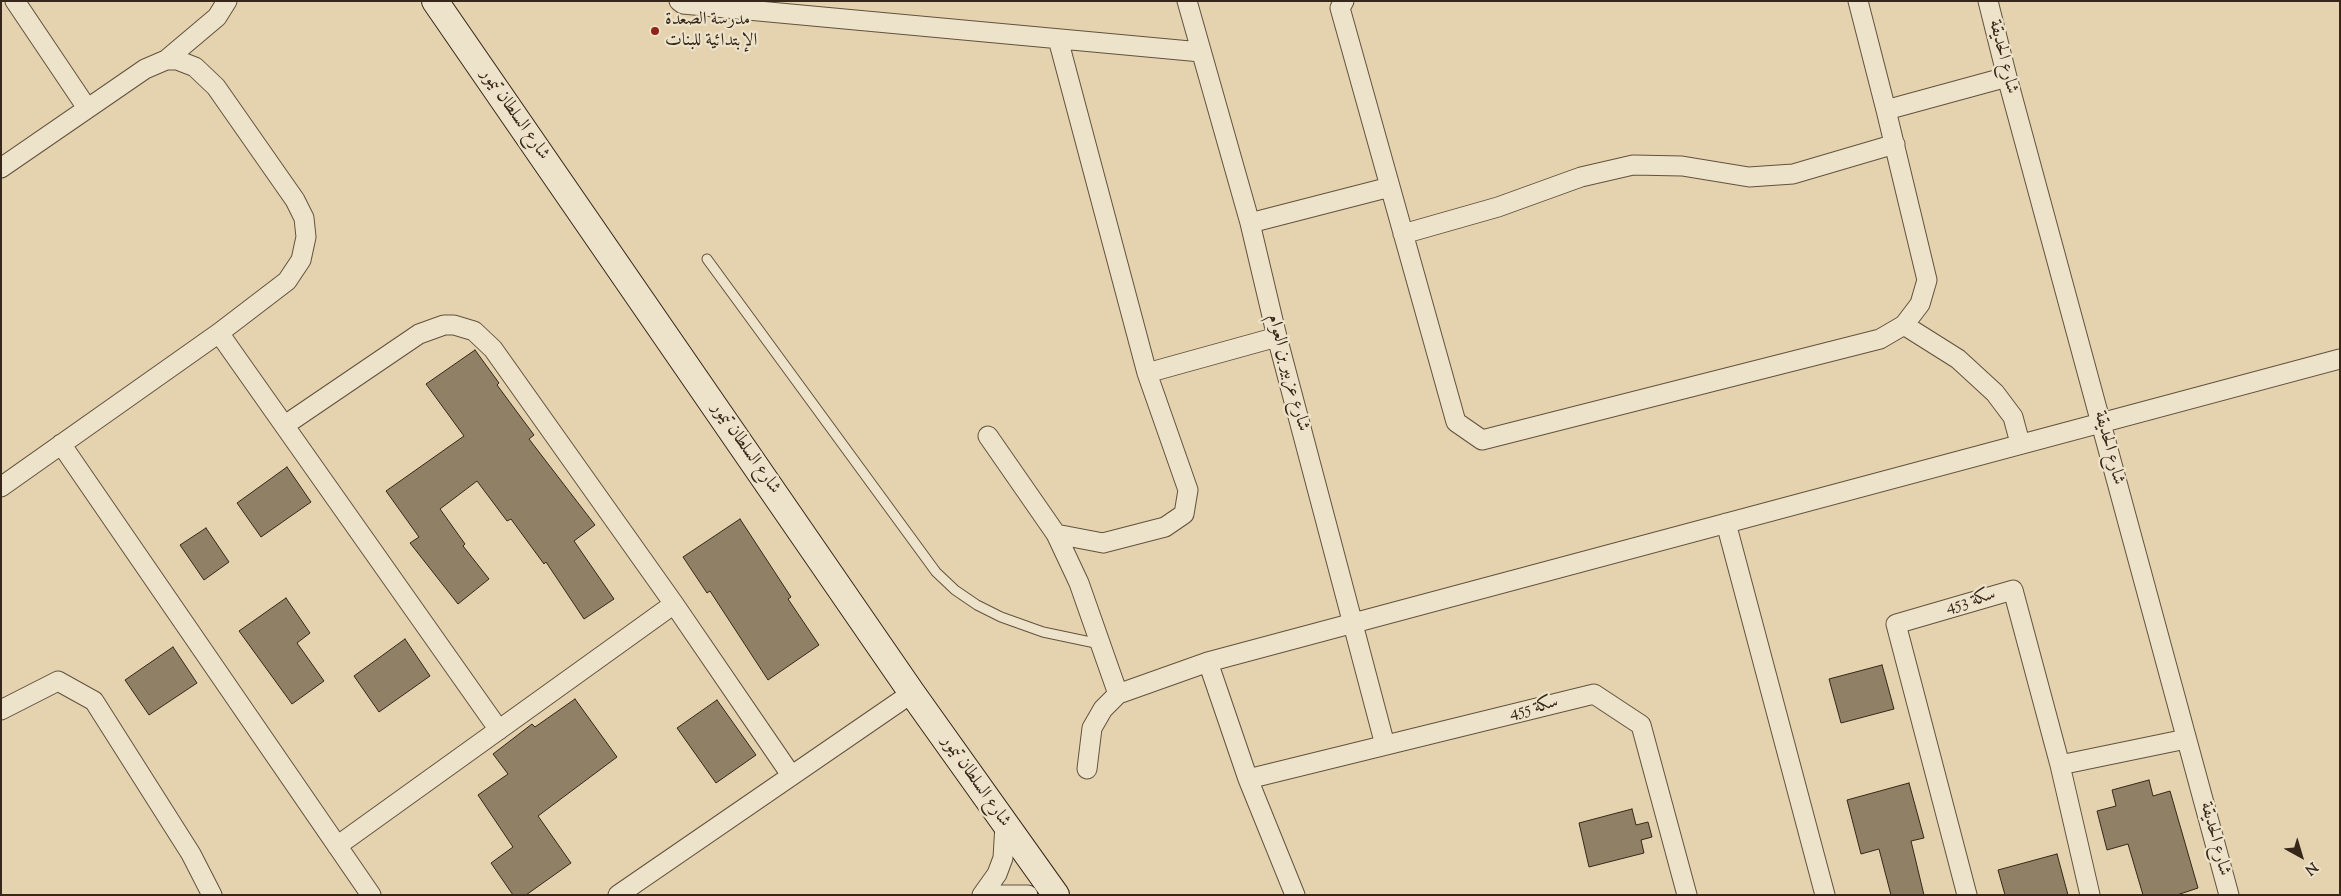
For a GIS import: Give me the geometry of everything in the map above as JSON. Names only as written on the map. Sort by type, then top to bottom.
[{"type":"main road","name":"شارع السلطان تيمور","points":[[435,1],[912,693],[1056,895]]},
{"type":"main road","name":"شارع السلطان تيمور","points":[[452,1],[1071,895]]},
{"type":"street","points":[[15,1],[87,108]]},
{"type":"street","points":[[1,168],[145,69],[166,60],[217,17],[226,1]]},
{"type":"street","points":[[680,1],[683,4],[1201,52]]},
{"type":"street","name":"شارع عزبير بن العوام","points":[[1187,1],[1250,223],[1277,338],[1385,745]]},
{"type":"street","points":[[1344,1],[1340,8],[1456,422],[1482,440],[1880,339],[1904,325],[1920,304],[1927,280],[1895,144],[1858,1]]},
{"type":"street","name":"شارع الحديقة","points":[[1988,1],[2229,895]]},
{"type":"street","points":[[1056,534],[1103,543],[1165,527],[1184,514],[1188,490],[1147,373],[1058,39]]},
{"type":"street","points":[[1,487],[219,333],[281,286],[296,271],[305,249],[306,227],[295,200],[209,79],[186,62],[166,60]]},
{"type":"street","points":[[1886,110],[2007,77]]},
{"type":"street","points":[[1403,234],[1498,207],[1581,177],[1633,165],[1682,166],[1749,176],[1792,174],[1895,144]]},
{"type":"street","points":[[1250,223],[1390,187]]},
{"type":"street","points":[[285,424],[425,331],[444,325],[454,325],[474,332],[493,349],[674,604],[791,775]]},
{"type":"street","points":[[1904,325],[1958,359],[1995,392],[2013,417],[2020,443]]},
{"type":"street","points":[[219,333],[499,730]]},
{"type":"street","points":[[1147,373],[1277,338]]},
{"type":"street","points":[[1087,769],[1092,728],[1103,709],[1118,694],[1208,662],[2020,443],[2340,359]]},
{"type":"street","points":[[988,436],[1056,534],[1079,583],[1118,694]]},
{"type":"street","points":[[61,444],[371,895]]},
{"type":"street","points":[[1726,523],[1825,895]]},
{"type":"street","name":"سكة 453","points":[[1967,895],[1896,624],[2013,590],[2060,765],[2090,895]]},
{"type":"street","points":[[338,846],[674,604]]},
{"type":"street","points":[[1208,662],[1248,779],[1295,895]]},
{"type":"street","points":[[1,710],[58,681],[94,701],[191,854],[212,895]]},
{"type":"street","points":[[618,895],[912,693]]},
{"type":"street","name":"سكة 455","points":[[1248,779],[1594,694],[1641,725],[1687,895]]},
{"type":"street","points":[[2060,765],[2186,739]]},
{"type":"street","points":[[982,895],[997,874],[1003,858],[1005,824]]},
{"type":"street","points":[[997,895],[1028,895]]},
{"type":"lane","points":[[707,259],[936,572],[955,590],[977,605],[1001,617],[1043,632],[1100,644]]},
{"type":"building","points":[[475,350],[499,383],[497,385],[534,435],[529,439],[595,525],[574,541],[614,599],[584,619],[546,562],[544,564],[511,519],[507,521],[477,481],[440,509],[465,544],[463,546],[489,579],[458,604],[410,543],[419,537],[386,491],[464,436],[426,384]]},
{"type":"building","points":[[287,467],[311,502],[261,537],[237,503]]},
{"type":"building","points":[[740,519],[791,597],[788,599],[819,645],[768,680],[710,591],[707,593],[683,557]]},
{"type":"building","points":[[206,528],[229,562],[204,580],[180,545]]},
{"type":"building","points":[[286,598],[310,633],[297,643],[324,681],[292,704],[239,631]]},
{"type":"building","points":[[405,639],[430,676],[379,712],[354,676]]},
{"type":"building","points":[[173,647],[197,683],[149,715],[125,680]]},
{"type":"building","points":[[1882,665],[1894,709],[1841,723],[1829,679]]},
{"type":"building","points":[[575,699],[617,757],[538,816],[571,863],[526,895],[513,895],[491,863],[513,847],[478,795],[508,774],[493,754],[532,724],[535,727]]},
{"type":"building","points":[[717,700],[756,755],[716,783],[677,728]]},
{"type":"building","points":[[2149,780],[2153,796],[2170,791],[2198,888],[2177,895],[2143,895],[2128,844],[2107,850],[2097,811],[2116,806],[2112,790]]},
{"type":"building","points":[[1909,783],[1924,838],[1911,841],[1924,895],[1891,895],[1879,849],[1861,854],[1847,800]]},
{"type":"building","points":[[1632,809],[1636,825],[1648,822],[1652,837],[1641,840],[1644,853],[1589,867],[1579,823]]},
{"type":"building","points":[[2057,854],[2068,895],[2005,895],[1998,870]]},
{"type":"place","name":"مدرسة الصعدة الإبتدائية للبنات","points":[[655,31]]}]
